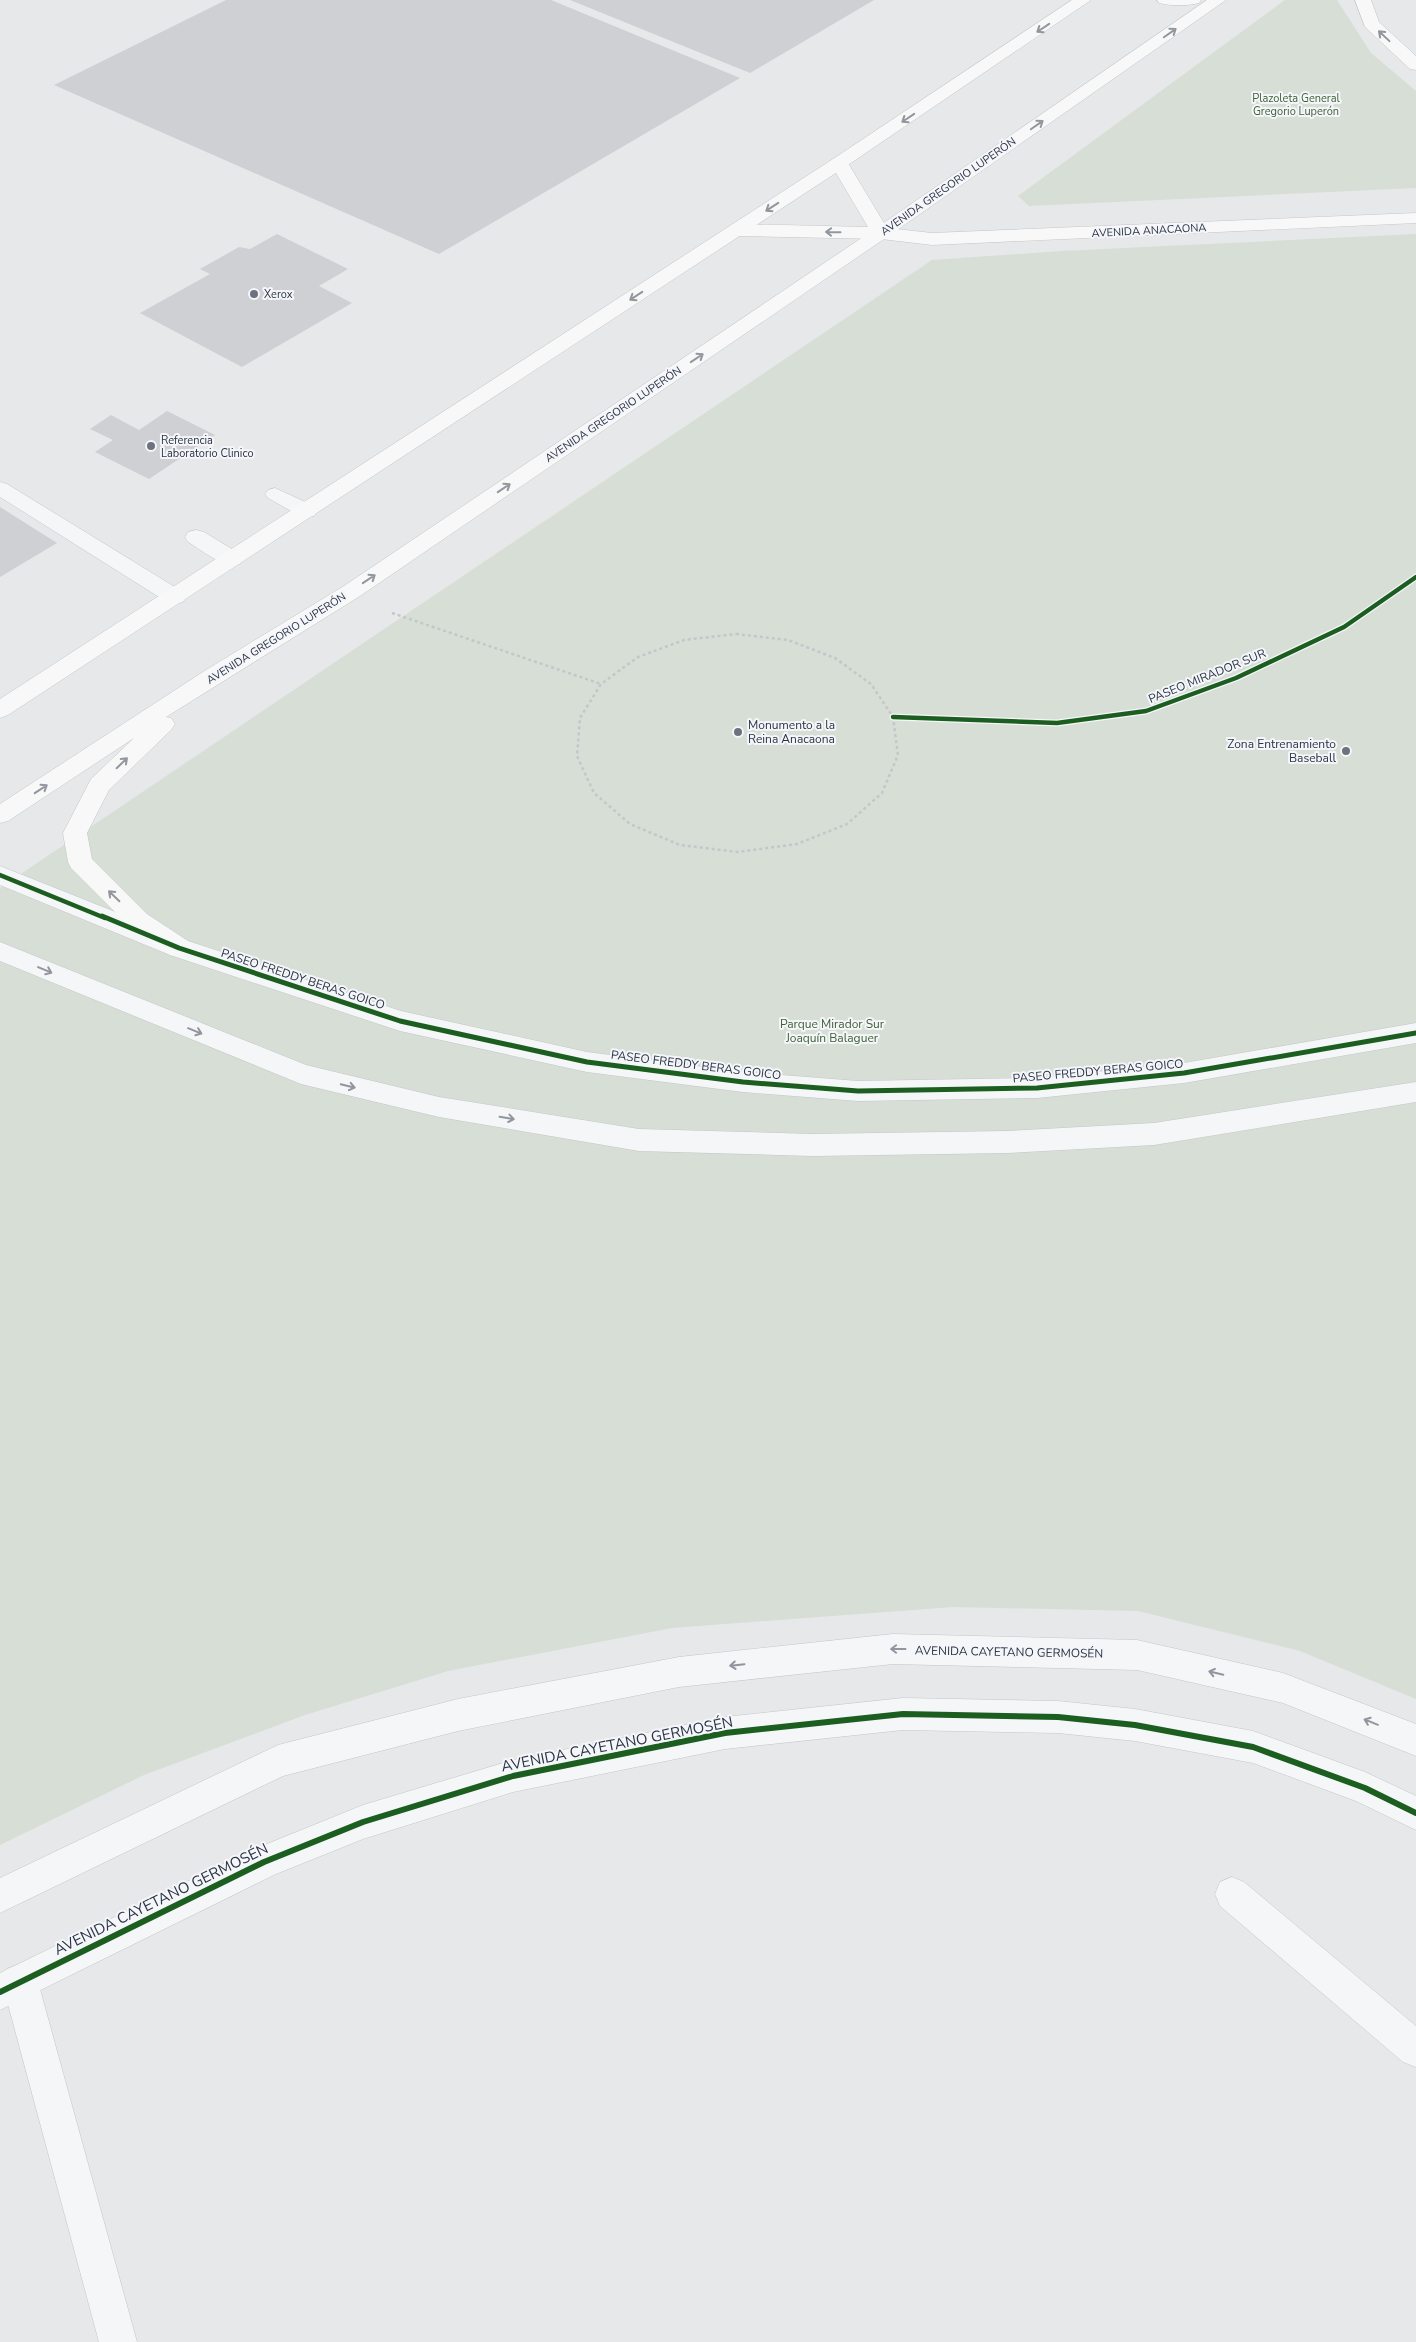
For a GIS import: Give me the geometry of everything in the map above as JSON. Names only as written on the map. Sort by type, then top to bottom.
[{"type":"main road","points":[[0,710],[839,163],[1083,0]]},
{"type":"main road","points":[[1165,0],[1193,0]]},
{"type":"main road","name":"AVENIDA GREGORIO LUPERÓN","points":[[0,815],[214,675],[352,591],[882,233],[1218,0]]},
{"type":"main road","points":[[1363,0],[1371,24],[1416,66]]},
{"type":"main road","points":[[839,163],[882,233]]},
{"type":"main road","name":"AVENIDA ANACAONA","points":[[736,230],[882,233],[941,238],[1416,218]]},
{"type":"main road","points":[[179,948],[138,920],[80,862],[75,833],[99,785],[214,675]]},
{"type":"street","points":[[0,488],[175,597]]},
{"type":"street","points":[[275,494],[307,511]]},
{"type":"street","points":[[196,537],[232,560]]},
{"type":"street","name":"PASEO FREDDY BERAS GOICO","points":[[0,875],[179,948],[400,1021],[587,1062],[743,1082],[858,1091],[1038,1088],[1174,1074],[1416,1033]]},
{"type":"street","points":[[0,951],[300,1074],[439,1108],[639,1140],[813,1145],[1007,1142],[1154,1134],[1416,1092]]},
{"type":"street","name":"AVENIDA CAYETANO GERMOSÉN","points":[[0,1896],[278,1761],[458,1715],[679,1672],[893,1649],[1137,1655],[1283,1688],[1416,1740]]},
{"type":"street","name":"AVENIDA CAYETANO GERMOSÉN","points":[[10,1987],[264,1862],[363,1822],[513,1776],[725,1733],[903,1714],[1058,1717],[1135,1725],[1253,1747],[1365,1788],[1416,1813]]},
{"type":"street","points":[[1232,1894],[1416,2049]]},
{"type":"street","points":[[10,1987],[118,2342]]},
{"type":"path","points":[[352,591],[390,612],[601,684]]},
{"type":"path","points":[[736,634],[788,640],[835,658],[872,684],[893,718],[898,755],[882,793],[847,824],[797,844],[738,852],[680,845],[630,824],[594,793],[577,756],[580,718],[601,684],[638,657],[684,640],[736,634]]},
{"type":"green space","name":"Plazoleta General Gregorio Luperón","points":[[1285,0],[1337,0],[1371,53],[1416,91],[1416,188],[1029,206],[1018,196]]},
{"type":"green space","name":"Parque Mirador Sur Joaquín Balaguer","points":[[1416,234],[1416,1699],[1300,1651],[1138,1611],[953,1607],[672,1628],[448,1671],[305,1715],[144,1775],[0,1845],[0,888],[932,260],[1061,251]]},
{"type":"building","points":[[226,0],[551,0],[740,78],[439,254],[54,85]]},
{"type":"building","points":[[570,0],[874,0],[750,73]]},
{"type":"building","name":"Xerox","points":[[277,234],[348,269],[319,286],[352,303],[242,367],[140,313],[210,274],[200,269],[239,247],[250,249]]},
{"type":"building","name":"Referencia Laboratorio Clinico","points":[[167,411],[215,435],[149,479],[95,452],[113,440],[90,429],[111,415],[139,430]]},
{"type":"building","points":[[0,507],[57,543],[0,577]]},
{"type":"cycle path","name":"PASEO MIRADOR SUR","points":[[893,717],[1057,723],[1146,711],[1236,678],[1344,627],[1416,577]]},
{"type":"cycle path","points":[[0,875],[179,948],[400,1021],[587,1062],[743,1082],[858,1091],[1037,1088],[1184,1073],[1416,1033]]},
{"type":"cycle path","points":[[0,1992],[264,1862],[363,1822],[513,1776],[725,1733],[903,1714],[1058,1717],[1135,1725],[1253,1747],[1365,1788],[1416,1813]]},
{"type":"place","name":"Xerox","points":[[254,294]]},
{"type":"place","name":"Referencia Laboratorio Clinico","points":[[151,446]]},
{"type":"place","name":"Monumento a la Reina Anacaona","points":[[738,732]]},
{"type":"place","name":"Zona Entrenamiento Baseball","points":[[1346,751]]}]
